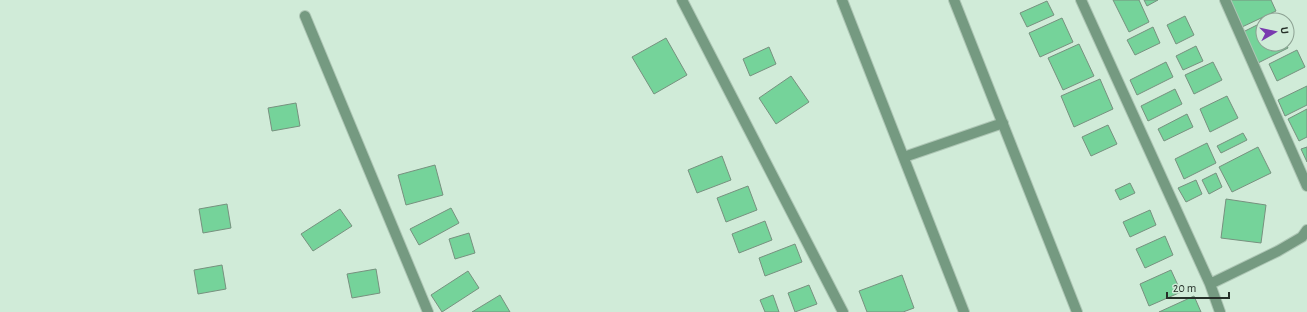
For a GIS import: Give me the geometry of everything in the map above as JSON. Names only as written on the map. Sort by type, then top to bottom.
[{"type":"street","points":[[682,0],[843,312]]},
{"type":"street","points":[[842,0],[964,312]]},
{"type":"street","points":[[954,0],[1077,312]]},
{"type":"street","points":[[1081,0],[1210,284],[1220,312]]},
{"type":"street","points":[[1225,0],[1307,186]]},
{"type":"street","points":[[305,16],[428,312]]},
{"type":"street","points":[[904,157],[1002,123]]},
{"type":"street","points":[[1210,284],[1278,251],[1302,237],[1307,230]]},
{"type":"building","points":[[1113,0],[1139,0],[1149,22],[1129,32]]},
{"type":"building","points":[[1144,0],[1158,0],[1147,6]]},
{"type":"building","points":[[1229,0],[1271,0],[1276,11],[1255,12],[1255,21],[1242,27]]},
{"type":"building","points":[[1047,1],[1054,15],[1027,27],[1020,13]]},
{"type":"building","points":[[1185,16],[1194,35],[1176,44],[1167,25]]},
{"type":"building","points":[[1062,18],[1073,42],[1040,57],[1029,33]]},
{"type":"building","points":[[1255,26],[1255,52],[1280,52],[1258,63],[1243,32]]},
{"type":"building","points":[[1153,27],[1160,43],[1135,55],[1127,40]]},
{"type":"building","points":[[666,38],[687,75],[654,94],[632,57]]},
{"type":"building","points":[[1079,44],[1094,76],[1063,90],[1048,58]]},
{"type":"building","points":[[1196,46],[1203,61],[1183,70],[1176,56]]},
{"type":"building","points":[[769,47],[776,64],[750,76],[743,59]]},
{"type":"building","points":[[1297,50],[1305,67],[1277,81],[1269,64]]},
{"type":"building","points":[[1166,62],[1173,77],[1137,95],[1130,80]]},
{"type":"building","points":[[1213,62],[1222,80],[1194,94],[1185,75]]},
{"type":"building","points":[[791,76],[809,102],[776,124],[759,98]]},
{"type":"building","points":[[1100,79],[1113,109],[1074,127],[1061,96]]},
{"type":"building","points":[[1307,86],[1307,105],[1285,116],[1278,100]]},
{"type":"building","points":[[1175,89],[1182,104],[1148,121],[1141,106]]},
{"type":"building","points":[[1227,96],[1238,118],[1210,132],[1200,109]]},
{"type":"building","points":[[296,103],[300,126],[272,131],[268,108]]},
{"type":"building","points":[[1307,109],[1307,137],[1299,141],[1288,119]]},
{"type":"building","points":[[1187,114],[1193,127],[1164,141],[1158,129]]},
{"type":"building","points":[[1108,125],[1117,144],[1091,156],[1082,137]]},
{"type":"building","points":[[1243,133],[1247,140],[1221,153],[1217,146]]},
{"type":"building","points":[[1207,143],[1216,163],[1184,179],[1175,159]]},
{"type":"building","points":[[1258,147],[1271,173],[1232,192],[1219,167]]},
{"type":"building","points":[[1307,147],[1307,162],[1301,149]]},
{"type":"building","points":[[722,156],[731,180],[697,193],[688,170]]},
{"type":"building","points":[[435,165],[443,195],[406,205],[398,175]]},
{"type":"building","points":[[1216,173],[1222,187],[1209,194],[1202,180]]},
{"type":"building","points":[[1196,180],[1202,194],[1186,202],[1178,188]]},
{"type":"building","points":[[1130,183],[1135,193],[1120,200],[1115,190]]},
{"type":"building","points":[[748,186],[757,210],[726,222],[717,198]]},
{"type":"building","points":[[1226,199],[1266,205],[1261,243],[1221,238]]},
{"type":"building","points":[[227,204],[231,228],[203,233],[199,209]]},
{"type":"building","points":[[451,208],[459,223],[419,245],[410,229]]},
{"type":"building","points":[[340,209],[352,226],[313,251],[301,234]]},
{"type":"building","points":[[1150,210],[1156,225],[1130,237],[1123,222]]},
{"type":"building","points":[[765,221],[772,240],[739,253],[732,234]]},
{"type":"building","points":[[469,233],[475,253],[455,259],[449,239]]},
{"type":"building","points":[[1165,236],[1173,255],[1145,268],[1136,249]]},
{"type":"building","points":[[795,244],[802,262],[765,276],[759,258]]},
{"type":"building","points":[[222,265],[226,289],[198,294],[194,270]]},
{"type":"building","points":[[376,269],[380,293],[352,298],[347,274]]},
{"type":"building","points":[[1171,270],[1181,292],[1149,306],[1140,284]]},
{"type":"building","points":[[468,271],[479,288],[442,312],[431,295]]},
{"type":"building","points":[[902,275],[914,308],[903,312],[867,312],[859,291]]},
{"type":"building","points":[[809,285],[817,304],[795,312],[788,293]]},
{"type":"building","points":[[500,295],[510,312],[472,312]]},
{"type":"building","points":[[773,295],[779,312],[765,312],[760,300]]},
{"type":"building","points":[[1194,296],[1201,312],[1159,312]]}]
